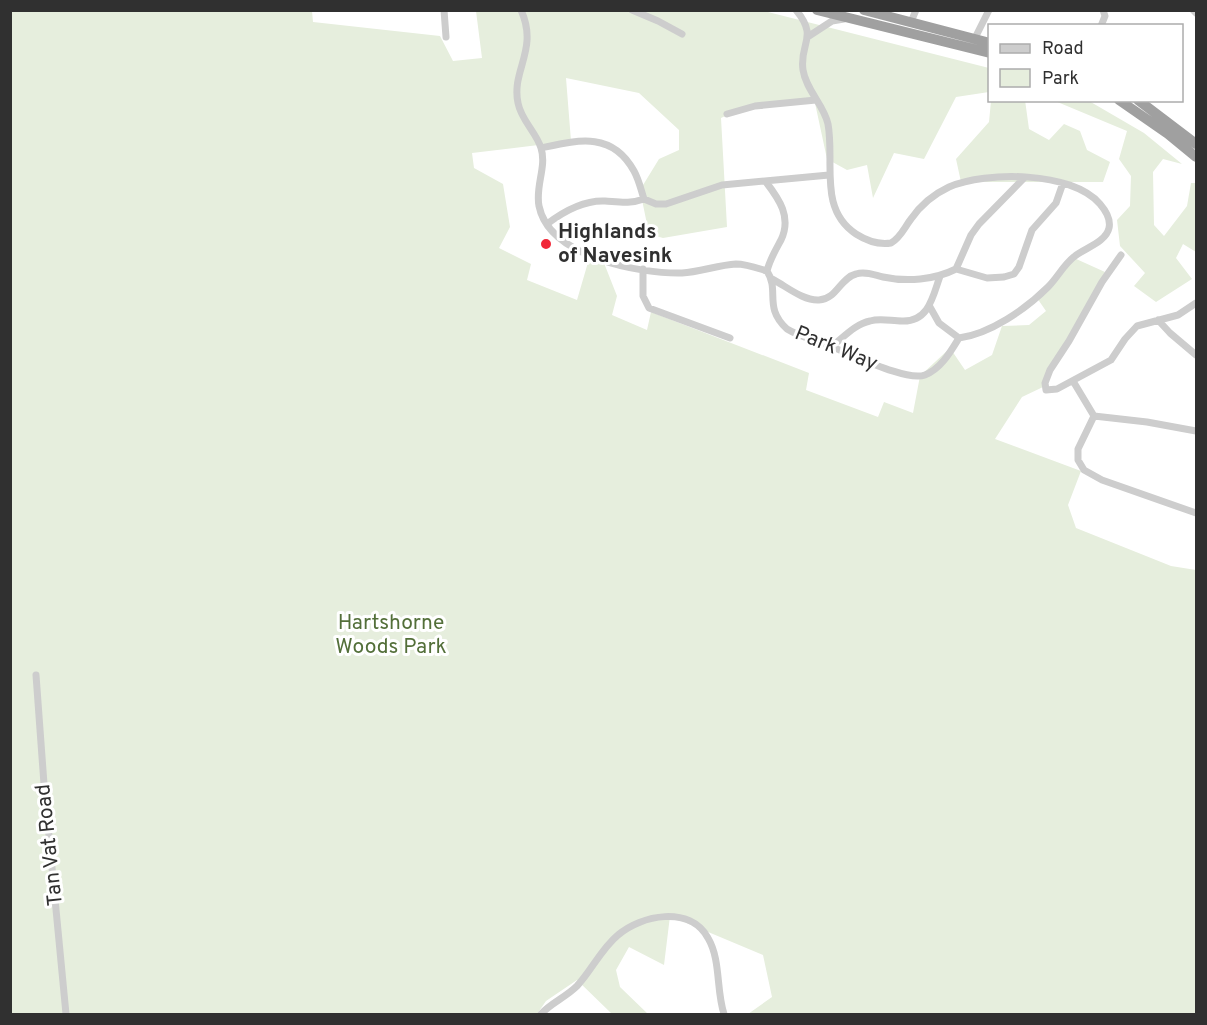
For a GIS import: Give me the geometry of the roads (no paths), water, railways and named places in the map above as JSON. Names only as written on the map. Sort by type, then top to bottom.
[{"type":"highway","points":[[817,10],[988,52]]},
{"type":"highway","points":[[864,10],[988,42]]},
{"type":"highway","points":[[1122,102],[1197,157]]},
{"type":"highway","points":[[1141,102],[1197,144]]},
{"type":"street","points":[[444,10],[446,37]]},
{"type":"street","points":[[520,10],[527,34],[527,51],[517,86],[517,100],[523,117],[541,148],[542,165],[538,202],[540,211],[547,224],[561,239],[597,259],[643,269],[688,273],[735,264],[767,271],[771,256],[785,230],[785,220],[780,200],[766,182]]},
{"type":"street","points":[[632,10],[682,34]]},
{"type":"street","points":[[796,10],[806,23],[808,36],[803,68],[828,125],[829,175],[833,203],[837,215],[855,233],[870,241],[885,244],[898,239],[921,207],[934,196],[949,187],[979,180],[1024,178],[1064,183],[1087,191],[1107,213],[1110,227],[1106,237],[1073,257],[1039,295],[988,330],[959,338],[939,323],[930,307]]},
{"type":"street","points":[[910,22],[916,10]]},
{"type":"street","points":[[975,38],[989,10]]},
{"type":"street","points":[[1193,10],[1197,13]]},
{"type":"street","points":[[808,36],[832,21],[851,18]]},
{"type":"street","points":[[728,114],[754,106],[816,100]]},
{"type":"street","points":[[541,148],[582,140],[592,140],[607,145],[630,165],[644,199]]},
{"type":"street","points":[[547,224],[585,203],[605,201],[625,203],[644,199],[656,204],[666,204],[722,185],[829,175]]},
{"type":"street","points":[[774,280],[797,293],[818,300],[833,295],[848,278],[856,274],[868,273],[904,279],[940,276],[956,268],[971,235],[979,224],[1024,178]]},
{"type":"street","points":[[956,268],[987,278],[1004,278],[1014,274],[1022,261],[1032,230],[1056,203],[1064,183]]},
{"type":"street","points":[[1121,255],[1095,293],[1046,378],[1046,390],[1050,391],[1063,386],[1111,360],[1137,326],[1178,315],[1197,303]]},
{"type":"street","points":[[643,269],[643,296],[649,308],[730,338]]},
{"type":"street","name":"Park Way","points":[[767,271],[774,280],[773,307],[780,323],[798,335],[892,371],[923,375],[942,362],[959,338]]},
{"type":"street","points":[[831,346],[868,321],[909,321],[917,318],[930,307],[940,276]]},
{"type":"street","points":[[1158,320],[1197,355]]},
{"type":"street","points":[[1073,381],[1092,420]]},
{"type":"street","points":[[1092,420],[1147,422],[1197,431]]},
{"type":"street","points":[[1092,420],[1078,449],[1078,460],[1084,470],[1102,480],[1197,513]]},
{"type":"street","name":"Tan Vat Road","points":[[36,675],[66,1014]]},
{"type":"street","points":[[541,1014],[578,986],[617,936],[635,925],[666,916],[691,921],[708,938],[714,954],[720,1001],[724,1014]]},
{"type":"place","name":"Highlands of Navesink","points":[[546,244]]},
{"type":"park label","name":"Hartshorne Woods Park","points":[[391,635]]}]
